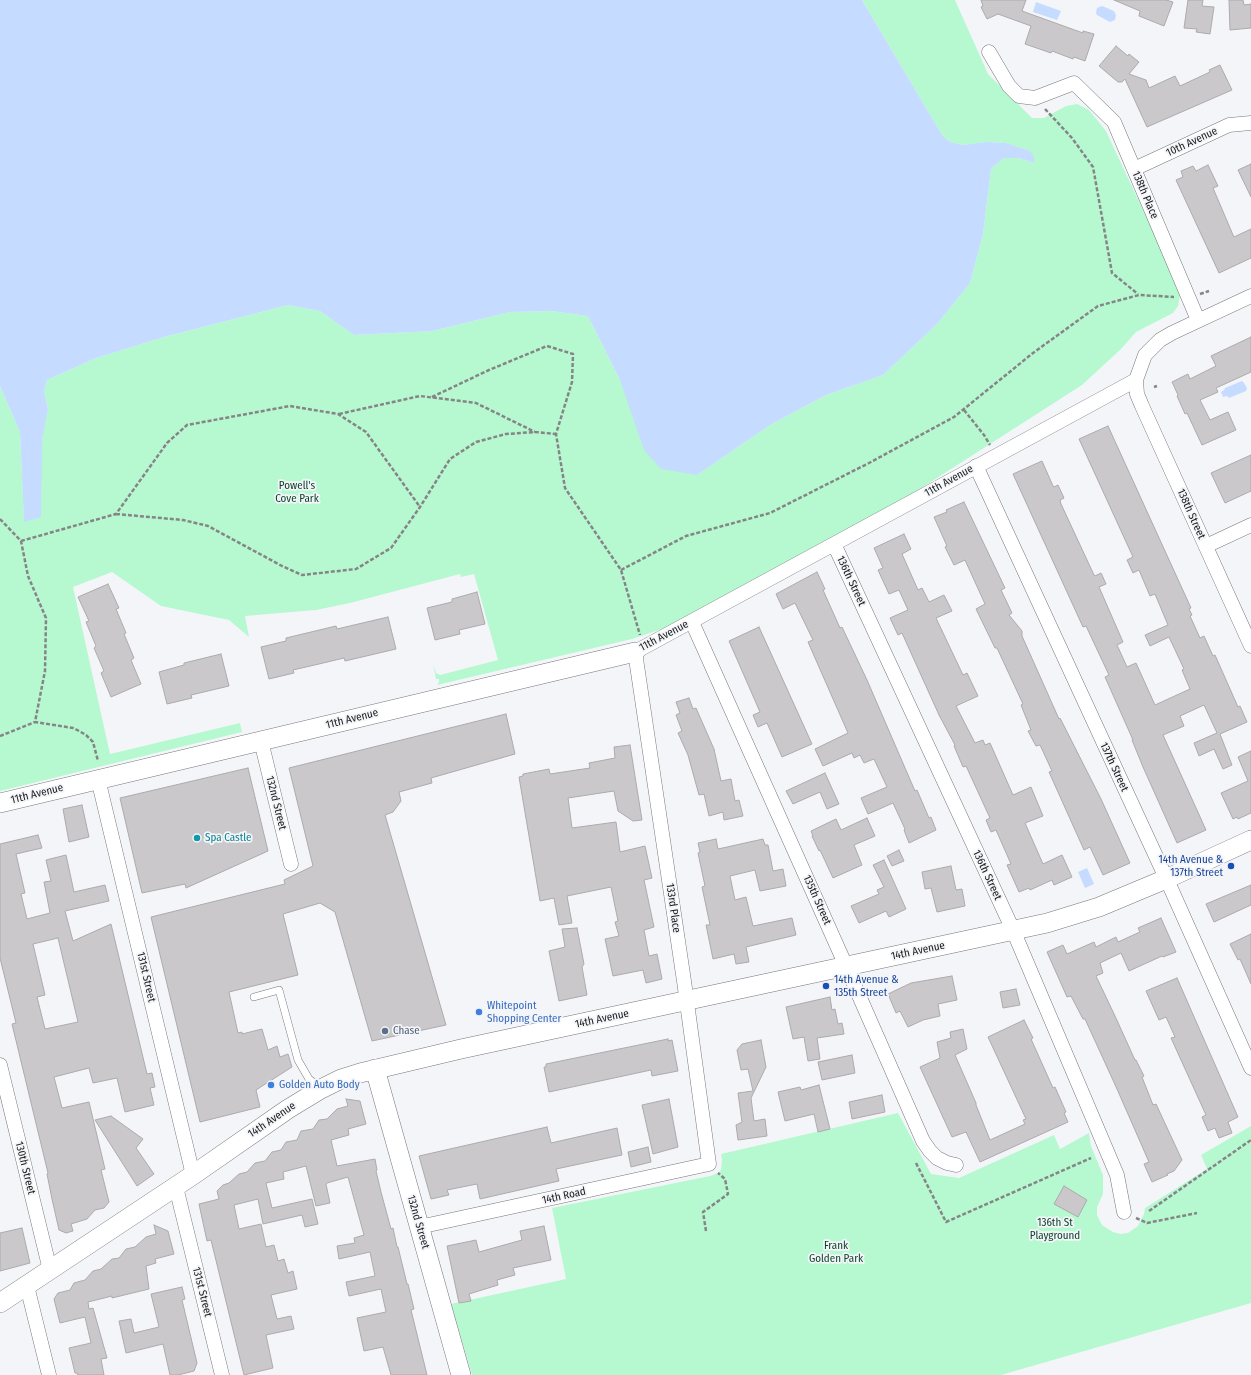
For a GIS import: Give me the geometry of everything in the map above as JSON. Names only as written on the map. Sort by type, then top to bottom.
[{"type":"street","points":[[989,52],[1009,86],[1019,96],[1035,98]]},
{"type":"street","name":"138th Place","points":[[1035,98],[1074,83],[1114,122],[1198,320]]},
{"type":"street","name":"10th Avenue","points":[[1134,169],[1229,125],[1251,123]]},
{"type":"street","points":[[1136,380],[1142,361],[1150,349],[1160,340],[1172,332],[1251,296]]},
{"type":"street","name":"11th Avenue","points":[[0,803],[98,770],[261,741],[639,649],[692,622],[1136,380]]},
{"type":"street","name":"138th Street","points":[[1136,380],[1137,394],[1142,406],[1251,646]]},
{"type":"street","name":"137th Street","points":[[976,466],[1166,879],[1251,1068]]},
{"type":"street","points":[[1206,546],[1251,525]]},
{"type":"street","name":"136th Street","points":[[834,544],[1013,930],[1117,1175],[1124,1212]]},
{"type":"street","name":"135th Street","points":[[692,622],[923,1141],[937,1158],[947,1163],[956,1165]]},
{"type":"street","name":"133rd Place","points":[[639,649],[687,1000],[714,1169]]},
{"type":"street","name":"132nd Street","points":[[261,741],[291,864]]},
{"type":"street","name":"131st Street","points":[[98,770],[193,1175]]},
{"type":"street","name":"14th Avenue","points":[[0,1304],[193,1175],[288,1109],[341,1079],[374,1069],[460,1049],[1047,923],[1099,907],[1166,879],[1251,840]]},
{"type":"street","name":"130th Street","points":[[0,1065],[50,1270]]},
{"type":"street","name":"132nd Street","points":[[374,1069],[461,1375]]},
{"type":"street","name":"14th Road","points":[[419,1227],[714,1169]]},
{"type":"street","name":"131st Street","points":[[176,1186],[222,1375]]},
{"type":"street","points":[[27,1286],[49,1375]]},
{"type":"lane","points":[[254,997],[279,990],[298,1060],[309,1079],[321,1089]]},
{"type":"path","points":[[1035,98],[1072,138],[1092,167],[1112,273],[1139,295]]},
{"type":"path","points":[[621,570],[686,536],[770,514],[954,417],[1033,353],[1098,306],[1139,295],[1189,298],[1209,291]]},
{"type":"path","points":[[432,397],[488,370],[546,346],[572,354],[572,382],[556,434],[566,488],[621,570],[636,626],[639,649]]},
{"type":"path","points":[[116,514],[168,443],[187,425],[290,406],[338,414],[420,396],[476,403],[535,432]]},
{"type":"path","points":[[964,410],[984,434],[996,456]]},
{"type":"path","points":[[338,414],[366,432],[420,507]]},
{"type":"path","points":[[21,541],[116,514],[183,520],[208,526],[282,566],[302,575],[356,569],[391,548],[420,507],[450,459],[476,442],[506,434],[535,432],[556,434]]},
{"type":"path","points":[[0,519],[21,541],[28,576],[46,618],[44,671],[34,722]]},
{"type":"path","points":[[0,736],[34,722],[73,728],[86,735],[93,742],[98,770]]},
{"type":"path","points":[[1149,1210],[1251,1140]]},
{"type":"path","points":[[916,1163],[946,1222],[1091,1158]]},
{"type":"path","points":[[706,1231],[703,1212],[728,1194],[724,1179],[714,1169]]},
{"type":"path","points":[[1147,1223],[1197,1213]]},
{"type":"green space","name":"Powell's Cove Park","points":[[862,0],[955,0],[988,74],[1032,118],[1044,118],[1066,106],[1077,104],[1089,110],[1106,131],[1177,283],[1180,295],[1178,306],[1173,313],[1136,332],[1121,349],[1082,385],[909,496],[677,624],[632,639],[437,685],[439,679],[436,679],[433,664],[436,673],[440,675],[498,660],[474,574],[461,577],[460,574],[350,603],[316,610],[245,616],[249,637],[229,620],[161,606],[112,572],[73,587],[110,754],[240,723],[242,732],[0,791],[0,386],[20,432],[24,520],[48,409],[44,391],[47,380],[96,358],[164,337],[288,305],[320,311],[354,335],[432,331],[510,312],[551,311],[588,316],[620,380],[697,475],[770,425],[826,395],[883,375],[937,324],[970,283],[983,234],[991,169],[1004,158],[1019,158],[1034,163],[1030,151],[1006,143],[986,142],[963,145],[950,142],[942,135]]},
{"type":"green space","name":"Frank Golden Park","points":[[898,1113],[931,1174],[959,1178],[1054,1135],[1060,1149],[1089,1133],[1091,1146],[1103,1175],[1103,1194],[1097,1207],[1097,1215],[1102,1225],[1113,1232],[1120,1234],[1128,1233],[1138,1226],[1144,1214],[1145,1208],[1207,1169],[1201,1155],[1251,1126],[1251,1303],[1001,1375],[472,1375],[451,1304],[566,1279],[552,1208],[710,1176],[721,1170],[721,1154]]},
{"type":"water","points":[[0,0],[862,0],[942,135],[950,142],[963,145],[986,142],[1006,143],[1030,151],[1034,157],[1034,163],[1019,158],[1004,158],[991,169],[983,234],[970,283],[937,324],[883,375],[826,395],[770,425],[697,475],[661,469],[644,450],[620,380],[588,316],[551,311],[510,312],[432,331],[354,335],[320,311],[288,305],[164,337],[96,358],[47,380],[44,391],[48,409],[42,440],[41,517],[24,522],[20,432],[0,386]]},
{"type":"water","points":[[1036,2],[1061,11],[1057,20],[1033,12]]},
{"type":"water","points":[[1102,6],[1114,11],[1116,15],[1115,20],[1110,22],[1097,15],[1097,8]]},
{"type":"water","points":[[1242,381],[1247,388],[1246,391],[1229,398],[1227,396],[1223,397],[1221,392],[1225,388]]},
{"type":"water","points":[[1087,868],[1094,884],[1085,888],[1078,872]]},
{"type":"building","points":[[981,0],[1026,0],[1022,11],[1083,33],[1083,31],[1094,34],[1085,61],[1074,57],[1073,59],[1052,51],[1051,53],[1025,44],[1031,26],[998,14],[987,19],[981,7],[983,6]]},
{"type":"building","points":[[1114,0],[1166,0],[1173,2],[1164,26],[1139,16],[1140,11]]},
{"type":"building","points":[[1188,0],[1203,0],[1202,6],[1214,7],[1210,34],[1196,32],[1197,29],[1184,28]]},
{"type":"building","points":[[1229,0],[1243,0],[1244,5],[1251,4],[1251,28],[1230,30]]},
{"type":"building","points":[[1116,46],[1128,56],[1129,54],[1139,62],[1129,74],[1146,80],[1149,88],[1175,76],[1180,86],[1210,72],[1209,70],[1220,65],[1232,90],[1147,127],[1125,79],[1122,82],[1118,82],[1099,66]]},
{"type":"building","points":[[1251,164],[1251,197],[1238,170]]},
{"type":"building","points":[[1208,165],[1218,186],[1213,188],[1234,237],[1251,229],[1251,258],[1219,273],[1176,180],[1183,177],[1181,171],[1193,166],[1196,171]]},
{"type":"building","points":[[1251,337],[1251,372],[1216,388],[1218,392],[1200,400],[1210,420],[1228,412],[1236,430],[1202,445],[1187,413],[1185,414],[1172,382],[1188,374],[1190,379],[1216,366],[1211,356]]},
{"type":"building","points":[[1108,426],[1191,608],[1189,609],[1192,615],[1190,616],[1200,638],[1204,636],[1213,656],[1215,655],[1238,707],[1240,706],[1247,722],[1220,734],[1232,765],[1223,769],[1214,749],[1199,756],[1194,743],[1217,733],[1204,705],[1180,716],[1184,726],[1163,735],[1206,830],[1177,843],[1105,677],[1109,675],[1086,626],[1083,627],[1013,474],[1042,461],[1053,486],[1058,485],[1064,498],[1060,500],[1061,504],[1094,575],[1095,576],[1101,573],[1106,584],[1099,587],[1123,642],[1117,645],[1127,667],[1136,663],[1155,705],[1190,689],[1182,670],[1184,669],[1169,637],[1150,646],[1145,635],[1168,625],[1155,594],[1150,596],[1139,570],[1133,573],[1127,560],[1133,557],[1079,439]]},
{"type":"building","points":[[1251,455],[1251,491],[1225,503],[1211,473]]},
{"type":"building","points":[[964,502],[1005,588],[1001,590],[1012,613],[1009,615],[1022,631],[1022,636],[1059,719],[1060,718],[1101,799],[1130,863],[1103,875],[1090,847],[1084,850],[1049,772],[1052,771],[1040,745],[1036,746],[1028,731],[1031,730],[1021,705],[1023,704],[997,648],[995,648],[976,609],[985,604],[965,560],[954,565],[945,547],[947,546],[934,517],[947,512],[946,510]]},
{"type":"building","points":[[904,534],[911,549],[902,554],[918,590],[922,588],[929,602],[944,595],[952,611],[936,618],[963,675],[967,673],[978,696],[956,706],[975,743],[983,740],[985,745],[990,743],[1013,795],[1031,787],[1043,816],[1025,823],[1043,864],[1062,855],[1072,877],[1054,885],[1052,880],[1030,890],[1029,888],[1019,892],[1007,865],[1011,864],[996,830],[991,832],[986,820],[990,818],[966,766],[963,767],[954,746],[955,745],[939,715],[902,633],[898,635],[890,618],[908,610],[899,590],[889,594],[878,570],[883,568],[874,548]]},
{"type":"building","points":[[817,572],[825,589],[823,590],[840,628],[842,627],[867,680],[915,791],[917,790],[936,830],[909,843],[904,830],[905,829],[893,803],[868,814],[861,798],[887,787],[874,759],[864,763],[860,755],[854,758],[852,753],[823,766],[815,749],[848,733],[808,642],[813,640],[795,603],[783,609],[776,594]]},
{"type":"building","points":[[108,584],[119,608],[116,609],[134,658],[131,660],[141,684],[111,697],[101,673],[104,671],[94,648],[96,646],[86,622],[89,621],[78,597]]},
{"type":"building","points":[[477,592],[485,624],[459,630],[460,634],[435,640],[427,608],[452,602],[452,599]]},
{"type":"building","points":[[388,617],[396,649],[345,661],[344,658],[293,670],[294,673],[269,679],[261,647],[286,641],[286,638],[336,626],[337,629]]},
{"type":"building","points":[[759,627],[812,744],[782,757],[767,723],[758,727],[753,715],[760,712],[729,641]]},
{"type":"building","points":[[221,654],[229,686],[191,695],[192,698],[167,704],[159,672],[184,665],[184,663]]},
{"type":"building","points":[[689,698],[693,709],[696,708],[714,749],[721,781],[731,779],[735,801],[739,800],[743,816],[724,820],[723,812],[709,816],[704,794],[699,795],[688,755],[678,733],[682,731],[676,715],[680,713],[676,702]]},
{"type":"building","points":[[506,714],[515,754],[431,778],[432,783],[399,792],[401,801],[393,812],[385,815],[446,1025],[372,1041],[335,912],[320,903],[283,914],[298,975],[229,992],[238,1033],[242,1032],[242,1034],[262,1029],[268,1050],[277,1046],[280,1057],[288,1054],[292,1067],[256,1090],[260,1107],[200,1122],[151,917],[285,884],[284,880],[313,866],[289,768]]},
{"type":"building","points":[[630,745],[642,820],[633,821],[618,811],[614,791],[568,798],[572,828],[616,822],[620,852],[645,846],[652,878],[644,880],[654,927],[644,930],[649,956],[657,954],[662,979],[646,983],[643,970],[613,976],[605,939],[619,936],[615,922],[618,921],[611,887],[567,896],[572,923],[559,925],[554,898],[540,901],[519,777],[523,776],[523,774],[549,769],[550,774],[590,768],[589,763],[615,758],[614,747]]},
{"type":"building","points":[[1251,751],[1251,813],[1238,819],[1237,817],[1233,819],[1221,793],[1248,781],[1238,757]]},
{"type":"building","name":"Spa Castle","points":[[248,768],[268,851],[186,888],[185,884],[142,893],[120,798]]},
{"type":"building","points":[[825,773],[839,804],[827,809],[820,792],[793,804],[786,791]]},
{"type":"building","points":[[82,805],[89,837],[69,842],[63,809]]},
{"type":"building","points":[[867,818],[875,836],[854,845],[862,865],[833,878],[820,850],[819,851],[811,831],[836,819],[841,830]]},
{"type":"building","points":[[38,835],[42,848],[16,854],[25,893],[21,894],[27,919],[50,913],[44,882],[51,881],[46,860],[66,855],[74,892],[105,885],[109,901],[65,911],[73,941],[111,924],[147,1074],[152,1073],[155,1087],[150,1088],[154,1105],[125,1112],[117,1078],[93,1083],[89,1068],[54,1077],[62,1108],[89,1102],[105,1169],[101,1170],[109,1202],[104,1208],[95,1210],[87,1219],[71,1224],[73,1231],[66,1233],[59,1230],[48,1173],[12,1024],[16,1023],[0,958],[0,844]],"holes":[[[58,938],[78,1022],[45,1029],[37,997],[45,995],[33,944]]]},
{"type":"building","points":[[716,839],[718,849],[763,839],[765,845],[768,845],[773,871],[783,869],[786,886],[760,891],[755,870],[730,876],[735,900],[746,897],[753,926],[792,918],[796,935],[746,947],[749,962],[736,964],[734,954],[713,959],[706,925],[710,925],[702,887],[705,886],[698,853],[700,852],[698,843]]},
{"type":"building","points":[[899,850],[904,861],[892,866],[887,856]]},
{"type":"building","points":[[884,860],[906,909],[889,917],[886,911],[859,923],[851,906],[879,894],[877,890],[884,887],[873,865]]},
{"type":"building","points":[[951,866],[956,890],[962,889],[965,906],[937,912],[931,888],[925,889],[922,872]]},
{"type":"building","points":[[1251,885],[1251,905],[1214,922],[1206,904]]},
{"type":"building","points":[[1161,918],[1176,952],[1163,957],[1162,956],[1129,971],[1121,953],[1100,963],[1103,973],[1096,976],[1144,1076],[1142,1077],[1153,1105],[1156,1104],[1182,1160],[1174,1171],[1152,1182],[1144,1164],[1149,1162],[1117,1089],[1085,1019],[1083,1019],[1071,996],[1067,997],[1047,952],[1063,945],[1067,954],[1094,942],[1096,947],[1116,937],[1118,942],[1140,932],[1138,928]]},
{"type":"building","points":[[577,928],[584,964],[582,967],[587,995],[559,1001],[549,951],[565,947],[562,929]]},
{"type":"building","points":[[1251,934],[1251,984],[1240,959],[1238,960],[1230,944]]},
{"type":"building","points":[[952,976],[957,1000],[938,1004],[940,1016],[923,1020],[908,1027],[900,1011],[896,1013],[888,994],[911,983]]},
{"type":"building","points":[[1177,978],[1238,1117],[1228,1122],[1232,1133],[1219,1138],[1215,1128],[1208,1131],[1202,1117],[1206,1115],[1171,1038],[1175,1037],[1166,1017],[1159,1020],[1146,991]]},
{"type":"building","points":[[1016,989],[1020,1005],[1003,1008],[1000,992]]},
{"type":"building","points":[[830,997],[832,1010],[835,1009],[838,1024],[842,1023],[844,1034],[817,1038],[820,1059],[808,1061],[804,1037],[793,1039],[786,1007]]},
{"type":"building","points":[[1024,1020],[1033,1038],[1031,1039],[1053,1088],[1055,1087],[1066,1112],[1064,1113],[1068,1122],[980,1162],[966,1132],[952,1137],[920,1067],[940,1058],[937,1042],[951,1038],[950,1032],[963,1029],[967,1049],[955,1055],[990,1140],[1025,1124],[1023,1120],[1026,1119],[988,1037]]},
{"type":"building","points":[[668,1039],[668,1041],[672,1040],[678,1071],[652,1076],[651,1070],[549,1092],[544,1067],[546,1067],[546,1064]]},
{"type":"building","points":[[761,1040],[766,1067],[751,1098],[754,1121],[765,1119],[767,1136],[738,1140],[736,1125],[742,1122],[738,1093],[753,1091],[748,1069],[741,1070],[737,1050],[742,1044]]},
{"type":"building","points":[[852,1055],[855,1073],[822,1080],[818,1062]]},
{"type":"building","points":[[819,1085],[830,1129],[818,1132],[814,1114],[785,1121],[778,1092],[800,1087],[801,1090]]},
{"type":"building","points":[[882,1095],[885,1112],[852,1119],[849,1102]]},
{"type":"building","points":[[346,1099],[360,1101],[366,1124],[348,1129],[349,1135],[331,1140],[337,1166],[375,1159],[381,1192],[391,1229],[393,1228],[408,1284],[414,1309],[411,1310],[427,1375],[391,1375],[383,1347],[364,1351],[357,1318],[386,1312],[381,1289],[349,1296],[346,1282],[375,1276],[370,1252],[339,1259],[337,1246],[355,1243],[354,1238],[364,1235],[348,1177],[327,1183],[330,1203],[316,1206],[306,1166],[283,1172],[284,1179],[266,1183],[272,1208],[312,1199],[318,1224],[305,1227],[302,1215],[263,1224],[258,1199],[234,1205],[239,1229],[261,1224],[266,1247],[274,1245],[278,1261],[284,1259],[288,1273],[293,1271],[297,1289],[271,1295],[277,1319],[291,1316],[294,1329],[266,1335],[273,1368],[244,1375],[211,1240],[207,1241],[199,1204],[219,1199],[217,1191],[223,1185],[229,1183],[239,1174],[247,1172],[255,1163],[265,1161],[272,1152],[281,1150],[286,1142],[297,1140],[301,1131],[313,1129],[319,1120],[327,1119],[337,1109],[348,1106]]},
{"type":"building","points":[[669,1099],[678,1147],[653,1154],[642,1105]]},
{"type":"building","points":[[111,1116],[143,1139],[136,1148],[154,1174],[137,1186],[95,1120]]},
{"type":"building","points":[[547,1127],[551,1143],[617,1128],[622,1155],[556,1169],[559,1181],[480,1199],[477,1184],[447,1190],[449,1195],[431,1199],[419,1156]]},
{"type":"building","points":[[648,1147],[651,1162],[631,1167],[628,1152]]},
{"type":"building","points":[[1064,1186],[1087,1200],[1078,1217],[1054,1204]]},
{"type":"building","points":[[154,1225],[168,1231],[174,1254],[155,1259],[156,1263],[146,1266],[149,1289],[88,1302],[89,1309],[93,1308],[107,1358],[101,1359],[104,1375],[78,1375],[75,1373],[69,1348],[91,1343],[85,1317],[60,1323],[54,1299],[58,1293],[70,1290],[74,1283],[85,1280],[93,1271],[101,1269],[112,1259],[119,1258],[126,1249],[135,1247],[146,1237],[156,1234]]},
{"type":"building","points":[[544,1226],[551,1260],[513,1268],[515,1275],[497,1280],[498,1285],[469,1294],[471,1301],[459,1303],[447,1246],[476,1240],[479,1252],[522,1240],[520,1231]]},
{"type":"building","points":[[22,1228],[30,1263],[0,1271],[0,1233]]},
{"type":"building","points":[[182,1287],[185,1299],[182,1300],[197,1363],[194,1371],[178,1375],[170,1375],[163,1344],[126,1353],[119,1321],[131,1319],[134,1333],[159,1327],[151,1294]]},
{"type":"place","name":"Spa Castle","points":[[197,838]]},
{"type":"place","name":"14th Avenue & 137th Street","points":[[1231,866]]},
{"type":"place","name":"14th Avenue & 135th Street","points":[[826,986]]},
{"type":"place","name":"Whitepoint Shopping Center","points":[[479,1012]]},
{"type":"place","name":"Chase","points":[[385,1031]]},
{"type":"place","name":"Golden Auto Body","points":[[271,1085]]},
{"type":"park label","name":"136th St Playground","points":[[1055,1229]]}]
